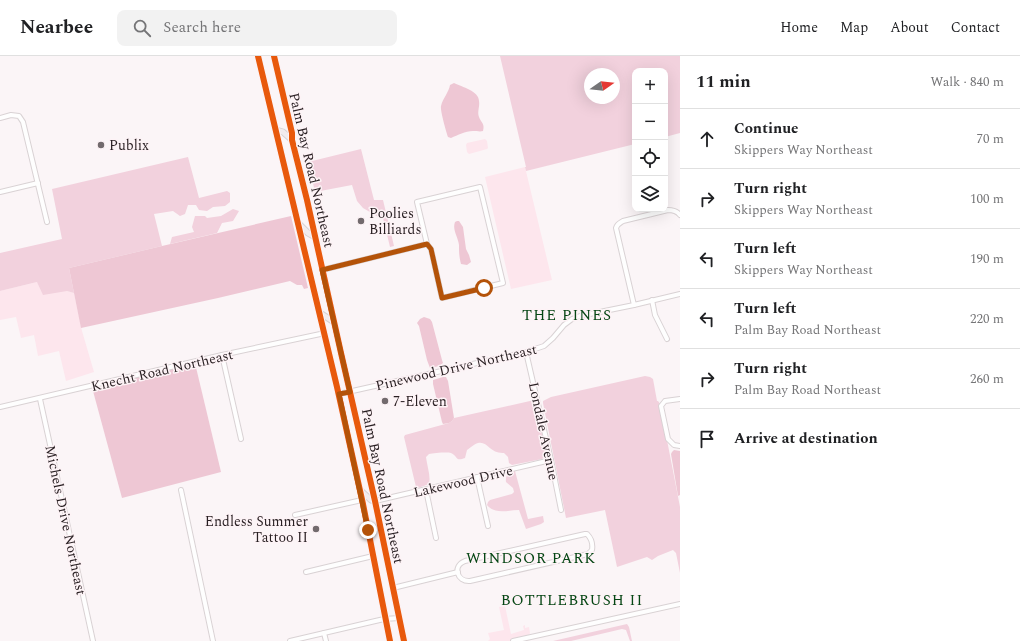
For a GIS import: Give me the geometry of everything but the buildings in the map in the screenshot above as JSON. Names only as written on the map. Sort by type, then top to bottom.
[{"type":"main road","name":"Palm Bay Road Northeast","points":[[258,56],[339,394],[390,641]]},
{"type":"main road","name":"Palm Bay Road Northeast","points":[[274,56],[375,501],[404,641]]},
{"type":"main road","points":[[276,130],[283,132],[292,140]]},
{"type":"main road","points":[[299,224],[308,233],[315,237]]},
{"type":"main road","points":[[320,313],[334,322]]},
{"type":"main road","points":[[360,490],[371,500],[375,501]]},
{"type":"main road","points":[[362,500],[370,503],[376,508]]},
{"type":"street","points":[[0,118],[11,115],[19,116],[23,122],[47,222]]},
{"type":"street","points":[[0,192],[38,183]]},
{"type":"street","points":[[480,187],[503,283],[442,298],[431,249],[427,244],[417,202],[480,187]]},
{"type":"street","points":[[634,305],[616,231],[617,226],[623,221],[668,210],[678,212],[680,215]]},
{"type":"street","points":[[322,270],[427,244]]},
{"type":"street","name":"Pinewood Drive Northeast","points":[[339,394],[526,352],[544,346],[553,338],[564,324],[572,319],[680,294]]},
{"type":"street","points":[[652,300],[656,315],[667,339]]},
{"type":"street","name":"Knecht Road Northeast","points":[[0,407],[40,399],[222,355],[325,333]]},
{"type":"street","name":"Londale Avenue","points":[[526,352],[561,510]]},
{"type":"street","points":[[222,355],[241,439]]},
{"type":"street","name":"Michels Drive Northeast","points":[[40,399],[93,641]]},
{"type":"street","points":[[680,399],[665,401],[661,406],[668,439],[674,445],[680,446]]},
{"type":"street","name":"Lakewood Drive","points":[[375,501],[551,460]]},
{"type":"street","points":[[477,477],[488,526]]},
{"type":"street","points":[[181,490],[213,641]]},
{"type":"street","points":[[426,490],[436,538]]},
{"type":"street","points":[[295,516],[362,500]]},
{"type":"street","points":[[585,534],[587,534],[590,538],[593,547],[588,554],[470,581],[465,581],[460,578],[458,572],[460,563],[465,561],[585,534]]},
{"type":"street","points":[[306,572],[373,556]]},
{"type":"street","points":[[393,588],[458,572]]},
{"type":"street","points":[[513,641],[680,604]]},
{"type":"street","points":[[290,641],[386,619],[399,618]]},
{"type":"street","points":[[324,633],[326,641]]},
{"type":"shaded area","points":[[500,56],[680,56],[680,133],[668,136],[668,68],[632,68],[632,145],[526,171]]},
{"type":"shaded area","points":[[454,83],[470,90],[478,98],[478,115],[483,125],[483,131],[470,131],[451,138],[448,137],[442,116],[441,106],[450,85]]},
{"type":"shaded area","points":[[485,139],[487,141],[487,149],[469,154],[467,152],[467,143]]},
{"type":"shaded area","points":[[361,149],[374,200],[383,200],[394,246],[390,247],[383,218],[380,218],[363,208],[357,201],[352,185],[315,192],[308,162]]},
{"type":"shaded area","points":[[188,157],[199,198],[227,191],[230,193],[230,202],[225,206],[213,207],[207,211],[199,210],[196,205],[188,205],[185,214],[180,216],[173,211],[154,214],[162,246],[69,268],[74,293],[67,291],[43,295],[37,282],[0,291],[0,253],[62,239],[52,189]]},
{"type":"shaded area","points":[[525,167],[552,280],[511,289],[485,177]]},
{"type":"shaded area","points":[[233,209],[239,211],[233,221],[222,223],[217,233],[170,244],[172,237],[194,232],[192,227],[195,216],[205,216],[207,218],[221,216]]},
{"type":"shaded area","points":[[291,216],[308,288],[304,289],[302,285],[297,285],[290,281],[81,328],[69,268]]},
{"type":"shaded area","points":[[459,221],[463,227],[466,249],[471,262],[467,265],[461,264],[460,261],[459,245],[454,228],[455,222]]},
{"type":"shaded area","points":[[37,282],[74,293],[82,331],[94,372],[66,381],[59,351],[38,356],[34,335],[21,338],[16,317],[0,320],[0,291]]},
{"type":"shaded area","points":[[424,317],[430,319],[432,322],[443,363],[439,366],[430,368],[417,323]]},
{"type":"shaded area","points":[[194,359],[221,472],[122,498],[93,391]]},
{"type":"shaded area","points":[[645,376],[653,379],[657,401],[660,404],[680,507],[680,573],[676,553],[673,550],[652,560],[647,557],[617,567],[605,510],[566,518],[543,403],[543,401],[551,397]]},
{"type":"shaded area","points":[[446,377],[448,381],[454,418],[449,423],[443,424],[433,380]]},
{"type":"shaded area","points":[[533,401],[536,407],[546,453],[542,459],[512,465],[509,463],[508,457],[504,453],[495,452],[484,444],[478,443],[467,450],[465,458],[462,459],[458,459],[451,453],[429,454],[426,457],[429,484],[418,488],[416,487],[404,437],[405,435],[449,423],[454,418]]},
{"type":"shaded area","points":[[674,450],[680,451],[680,495],[678,496],[671,454]]},
{"type":"shaded area","points":[[515,471],[528,519],[543,516],[544,522],[526,529],[519,510],[498,511],[487,505],[490,500],[512,494],[514,492],[513,488],[506,482],[506,477],[511,472]]},
{"type":"shaded area","points":[[505,606],[511,634],[524,630],[523,626],[525,625],[525,628],[529,627],[529,636],[510,641],[488,641],[490,639],[488,633],[504,630],[499,607]]},
{"type":"shaded area","points":[[627,624],[632,641],[630,641],[626,630],[622,629],[571,641],[553,641]]},
{"type":"cycle path","points":[[258,56],[337,387],[363,504],[390,641]]},
{"type":"cycle path","points":[[274,56],[375,501],[404,641]]},
{"type":"place","name":"Publix","points":[[101,145]]},
{"type":"place","name":"Poolies Billiards","points":[[361,221]]},
{"type":"place","name":"7-Eleven","points":[[385,401]]},
{"type":"place","name":"Endless Summer Tattoo II","points":[[316,529]]},
{"type":"district","name":"THE PINES","points":[[567,315]]},
{"type":"district","name":"WINDSOR PARK","points":[[531,558]]},
{"type":"district","name":"BOTTLEBRUSH II","points":[[572,600]]},
{"type":"route","points":[[368,530],[339,394],[350,392],[322,270],[427,244],[431,249],[442,298],[484,288]]}]
